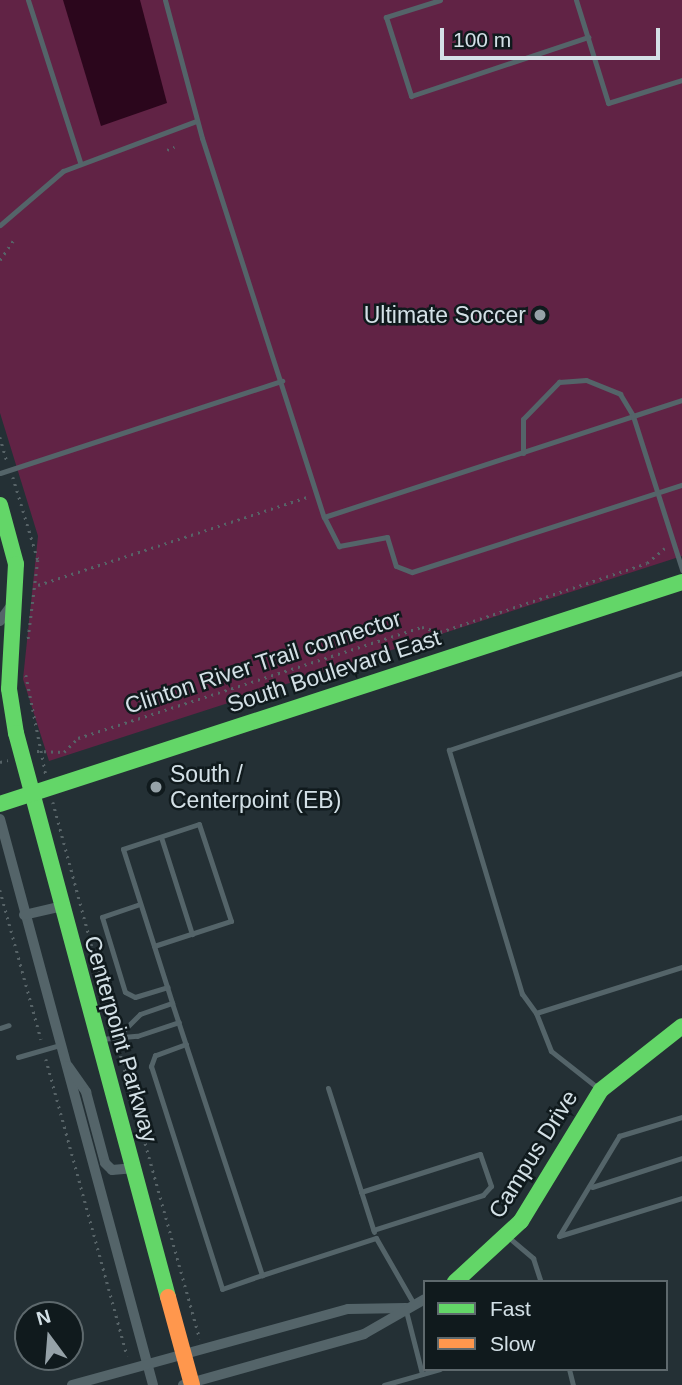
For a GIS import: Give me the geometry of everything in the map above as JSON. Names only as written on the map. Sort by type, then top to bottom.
[{"type":"street","name":"Centerpoint Parkway","points":[[0,505],[16,564],[5,705],[59,907],[135,1168],[185,1354],[189,1384]]},
{"type":"street","name":"South Boulevard East","points":[[0,804],[682,582]]},
{"type":"street","name":"Centerpoint Parkway","points":[[0,621],[11,606]]},
{"type":"street","points":[[0,819],[153,1385]]},
{"type":"street","points":[[24,915],[59,907]]},
{"type":"street","name":"Campus Drive","points":[[457,1280],[508,1237],[601,1090],[640,1052],[682,1026]]},
{"type":"street","points":[[63,1058],[86,1093],[105,1163],[112,1170],[135,1168]]},
{"type":"street","points":[[189,1384],[364,1334],[423,1300]]},
{"type":"street","points":[[72,1385],[348,1310],[410,1306]]},
{"type":"lane","points":[[28,0],[80,162]]},
{"type":"lane","points":[[165,0],[196,121],[324,517],[339,546],[387,537],[396,566],[412,572],[682,485]]},
{"type":"lane","points":[[440,0],[386,18],[411,96],[588,37]]},
{"type":"lane","points":[[576,0],[608,103],[682,80]]},
{"type":"lane","points":[[0,225],[25,199],[80,162],[196,121]]},
{"type":"lane","points":[[523,453],[523,419],[559,382],[586,380],[620,394],[633,416],[682,570]]},
{"type":"lane","points":[[0,473],[282,381]]},
{"type":"lane","points":[[324,517],[682,400]]},
{"type":"lane","points":[[601,1090],[551,1051],[536,1013],[522,994],[449,750],[682,673]]},
{"type":"lane","points":[[154,946],[232,921],[200,824],[123,849],[172,1003],[262,1275]]},
{"type":"lane","points":[[161,837],[191,934]]},
{"type":"lane","points":[[140,904],[102,917],[125,992],[135,997],[167,987]]},
{"type":"lane","points":[[536,1013],[682,967]]},
{"type":"lane","points":[[120,1034],[140,1014],[172,1003]]},
{"type":"lane","points":[[99,1039],[120,1034],[136,1036],[179,1022]]},
{"type":"lane","points":[[0,1028],[9,1025]]},
{"type":"lane","points":[[186,1044],[155,1055],[151,1066],[222,1289],[376,1238]]},
{"type":"lane","points":[[18,1057],[60,1045]]},
{"type":"lane","points":[[328,1088],[376,1238],[410,1306],[422,1374]]},
{"type":"lane","points":[[682,1117],[619,1136],[592,1187],[559,1236],[682,1198]]},
{"type":"lane","points":[[361,1192],[480,1154],[491,1186],[483,1195],[373,1230]]},
{"type":"lane","points":[[592,1187],[682,1158]]},
{"type":"lane","points":[[508,1237],[533,1258],[540,1280]]},
{"type":"lane","points":[[384,1385],[433,1371]]},
{"type":"path","points":[[167,149],[174,147]]},
{"type":"path","points":[[0,260],[15,239]]},
{"type":"path","points":[[0,437],[7,460]]},
{"type":"path","points":[[13,478],[38,560],[38,585],[27,652]]},
{"type":"path","points":[[38,585],[309,497]]},
{"type":"path","name":"Clinton River Trail connector","points":[[31,753],[38,750],[64,752],[78,738],[422,627],[440,632],[647,563],[664,549]]},
{"type":"path","points":[[27,664],[42,763]]},
{"type":"path","points":[[55,810],[111,1016]]},
{"type":"path","points":[[0,890],[41,1040]]},
{"type":"path","points":[[120,1052],[199,1337]]},
{"type":"path","points":[[46,1058],[128,1355]]},
{"type":"shaded area","points":[[0,0],[682,0],[682,556],[49,761],[23,679],[38,536],[0,413]]},
{"type":"shaded area","points":[[63,0],[140,0],[167,103],[101,126]]},
{"type":"traffic: fast","points":[[0,505],[16,564],[9,689],[16,733],[168,1297]]},
{"type":"traffic: fast","points":[[0,804],[682,582]]},
{"type":"traffic: fast","points":[[457,1280],[521,1221],[601,1090],[682,1026]]},
{"type":"traffic: slow","points":[[168,1297],[192,1385]]},
{"type":"place","name":"Ultimate Soccer","points":[[540,315]]},
{"type":"place","name":"South / Centerpoint (EB)","points":[[156,787]]}]
